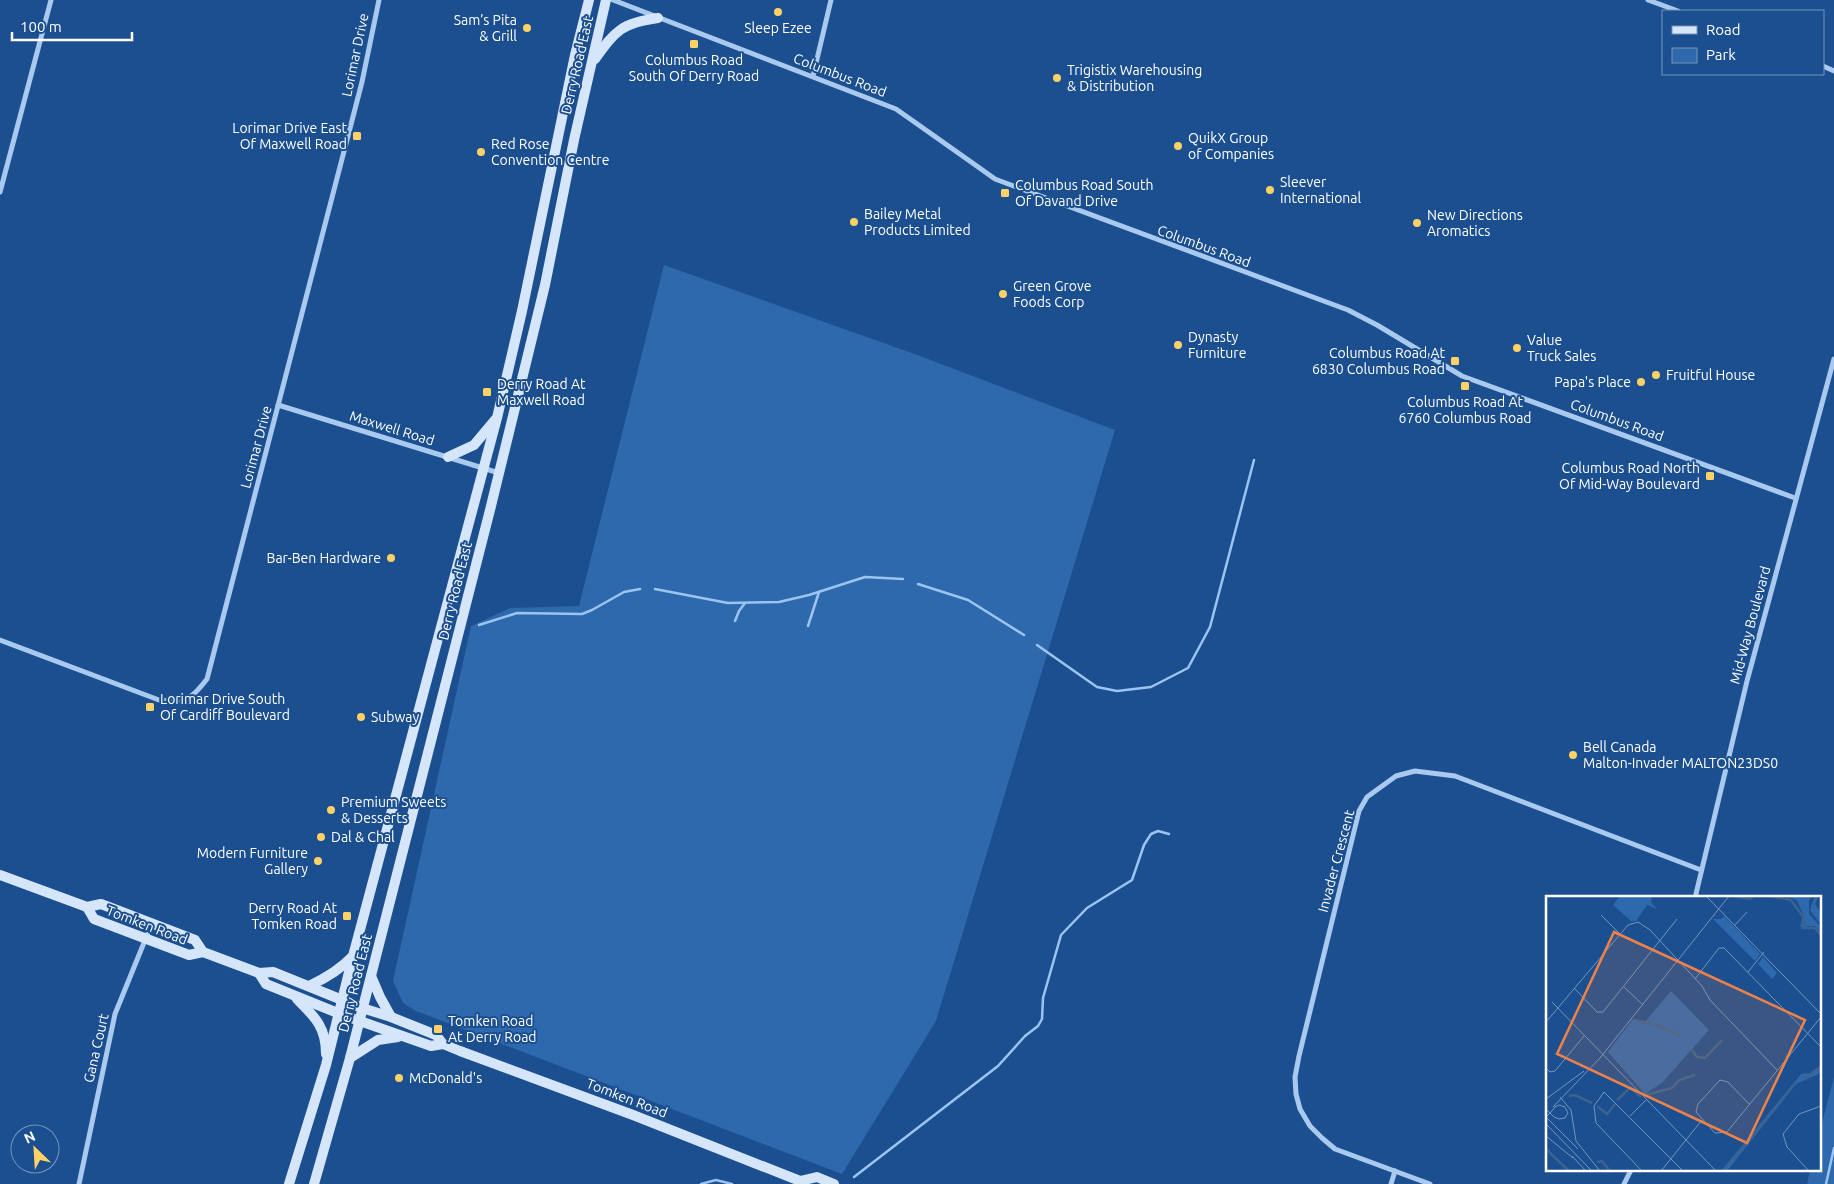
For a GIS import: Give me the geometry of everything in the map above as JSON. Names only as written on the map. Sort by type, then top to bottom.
[{"type":"main road","name":"Derry Road East","points":[[289,1184],[340,1014],[353,956],[482,468],[497,418],[522,311],[573,64],[589,0]]},
{"type":"main road","name":"Derry Road East","points":[[314,1184],[350,1058],[499,473],[544,285],[574,140],[606,0]]},
{"type":"main road","points":[[592,64],[620,29],[636,21],[658,18]]},
{"type":"main road","points":[[448,457],[474,445],[497,418]]},
{"type":"main road","name":"Tomken Road","points":[[0,875],[87,907],[101,904],[152,923],[195,940],[203,952]]},
{"type":"main road","name":"Tomken Road","points":[[87,907],[94,919],[189,955],[203,952],[259,973],[273,972],[436,1035],[443,1044]]},
{"type":"main road","points":[[309,986],[329,976],[353,956]]},
{"type":"main road","name":"Tomken Road","points":[[259,973],[266,984],[359,1021],[431,1046],[443,1044],[633,1115],[802,1182],[817,1177],[834,1184]]},
{"type":"main road","points":[[371,976],[380,998],[391,1017]]},
{"type":"main road","points":[[295,996],[314,1016],[322,1028],[326,1043],[326,1065]]},
{"type":"main road","points":[[350,1058],[378,1040],[401,1036]]},
{"type":"street","points":[[0,192],[51,0]]},
{"type":"street","name":"Lorimar Drive","points":[[0,640],[159,700],[183,700],[195,695],[207,679],[363,79],[379,0]]},
{"type":"street","name":"Columbus Road","points":[[613,0],[896,109],[996,179],[1353,312],[1462,376],[1795,498]]},
{"type":"street","points":[[813,76],[831,0]]},
{"type":"street","points":[[1648,0],[1675,10]]},
{"type":"street","name":"Mid-Way Boulevard","points":[[1695,896],[1747,681],[1834,359]]},
{"type":"street","name":"Maxwell Road","points":[[278,405],[499,473]]},
{"type":"street","name":"Invader Crescent","points":[[1395,1171],[1335,1149],[1310,1126],[1300,1109],[1296,1094],[1295,1077],[1298,1056],[1359,811],[1367,797],[1396,776],[1415,771],[1455,776],[1701,870]]},
{"type":"street","name":"Gana Court","points":[[79,1184],[110,1030],[152,923]]},
{"type":"street","points":[[1391,1184],[1395,1171],[1430,1184]]},
{"type":"street","points":[[1624,1184],[1630,1172]]},
{"type":"green space","points":[[664,265],[920,356],[1115,430],[936,1021],[842,1174],[416,1011],[403,1003],[393,981],[471,626],[510,608],[579,606]]},
{"type":"green space","points":[[1834,1077],[1834,1184],[1807,1184],[1810,1172],[1822,1172],[1822,1123]]},
{"type":"waterway","points":[[1037,645],[1097,687],[1117,691],[1151,687],[1188,668],[1210,627],[1254,460]]},
{"type":"waterway","points":[[655,589],[728,603],[779,602],[809,595],[865,577],[903,579]]},
{"type":"waterway","points":[[918,584],[968,600],[1024,635]]},
{"type":"waterway","points":[[479,625],[517,613],[582,614],[624,592],[640,589]]},
{"type":"waterway","points":[[808,626],[819,592]]},
{"type":"waterway","points":[[735,621],[745,603]]},
{"type":"waterway","points":[[854,1177],[998,1066],[1025,1036],[1038,1026],[1042,1019],[1043,998],[1061,935],[1087,908],[1132,880],[1144,845],[1151,834],[1158,831],[1169,834]]},
{"type":"waterway","points":[[1826,1184],[1834,1148]]},
{"type":"waterway","points":[[701,1184],[716,1180],[732,1184]]},
{"type":"place","name":"Sleep Ezee","points":[[778,12]]},
{"type":"place","name":"Sam’s Pita & Grill","points":[[527,28]]},
{"type":"place","name":"Columbus Road South Of Derry Road","points":[[694,44]]},
{"type":"place","name":"Trigistix Warehousing & Distribution","points":[[1057,78]]},
{"type":"place","name":"Lorimar Drive East Of Maxwell Road","points":[[357,136]]},
{"type":"place","name":"QuikX Group of Companies","points":[[1178,146]]},
{"type":"place","name":"Red Rose Convention Centre","points":[[481,152]]},
{"type":"place","name":"Sleever International","points":[[1270,190]]},
{"type":"place","name":"Columbus Road South Of Davand Drive","points":[[1005,193]]},
{"type":"place","name":"Bailey Metal Products Limited","points":[[854,222]]},
{"type":"place","name":"New Directions Aromatics","points":[[1417,223]]},
{"type":"place","name":"Green Grove Foods Corp","points":[[1003,294]]},
{"type":"place","name":"Dynasty Furniture","points":[[1178,345]]},
{"type":"place","name":"Value Truck Sales","points":[[1517,348]]},
{"type":"place","name":"Columbus Road At 6830 Columbus Road","points":[[1455,361]]},
{"type":"place","name":"Fruitful House","points":[[1656,375]]},
{"type":"place","name":"Papa's Place","points":[[1641,382]]},
{"type":"place","name":"Columbus Road At 6760 Columbus Road","points":[[1465,386]]},
{"type":"place","name":"Derry Road At Maxwell Road","points":[[487,392]]},
{"type":"place","name":"Columbus Road North Of Mid-Way Boulevard","points":[[1710,476]]},
{"type":"place","name":"Bar-Ben Hardware","points":[[391,558]]},
{"type":"place","name":"Lorimar Drive South Of Cardiff Boulevard","points":[[150,707]]},
{"type":"place","name":"Subway","points":[[361,717]]},
{"type":"place","name":"Bell Canada Malton-Invader MALTON23DS0","points":[[1573,755]]},
{"type":"place","name":"Premium Sweets & Desserts","points":[[331,810]]},
{"type":"place","name":"Dal & Chal","points":[[321,837]]},
{"type":"place","name":"Modern Furniture Gallery","points":[[318,861]]},
{"type":"place","name":"Derry Road At Tomken Road","points":[[347,916]]},
{"type":"place","name":"Tomken Road At Derry Road","points":[[438,1029]]},
{"type":"place","name":"McDonald's","points":[[399,1078]]}]
